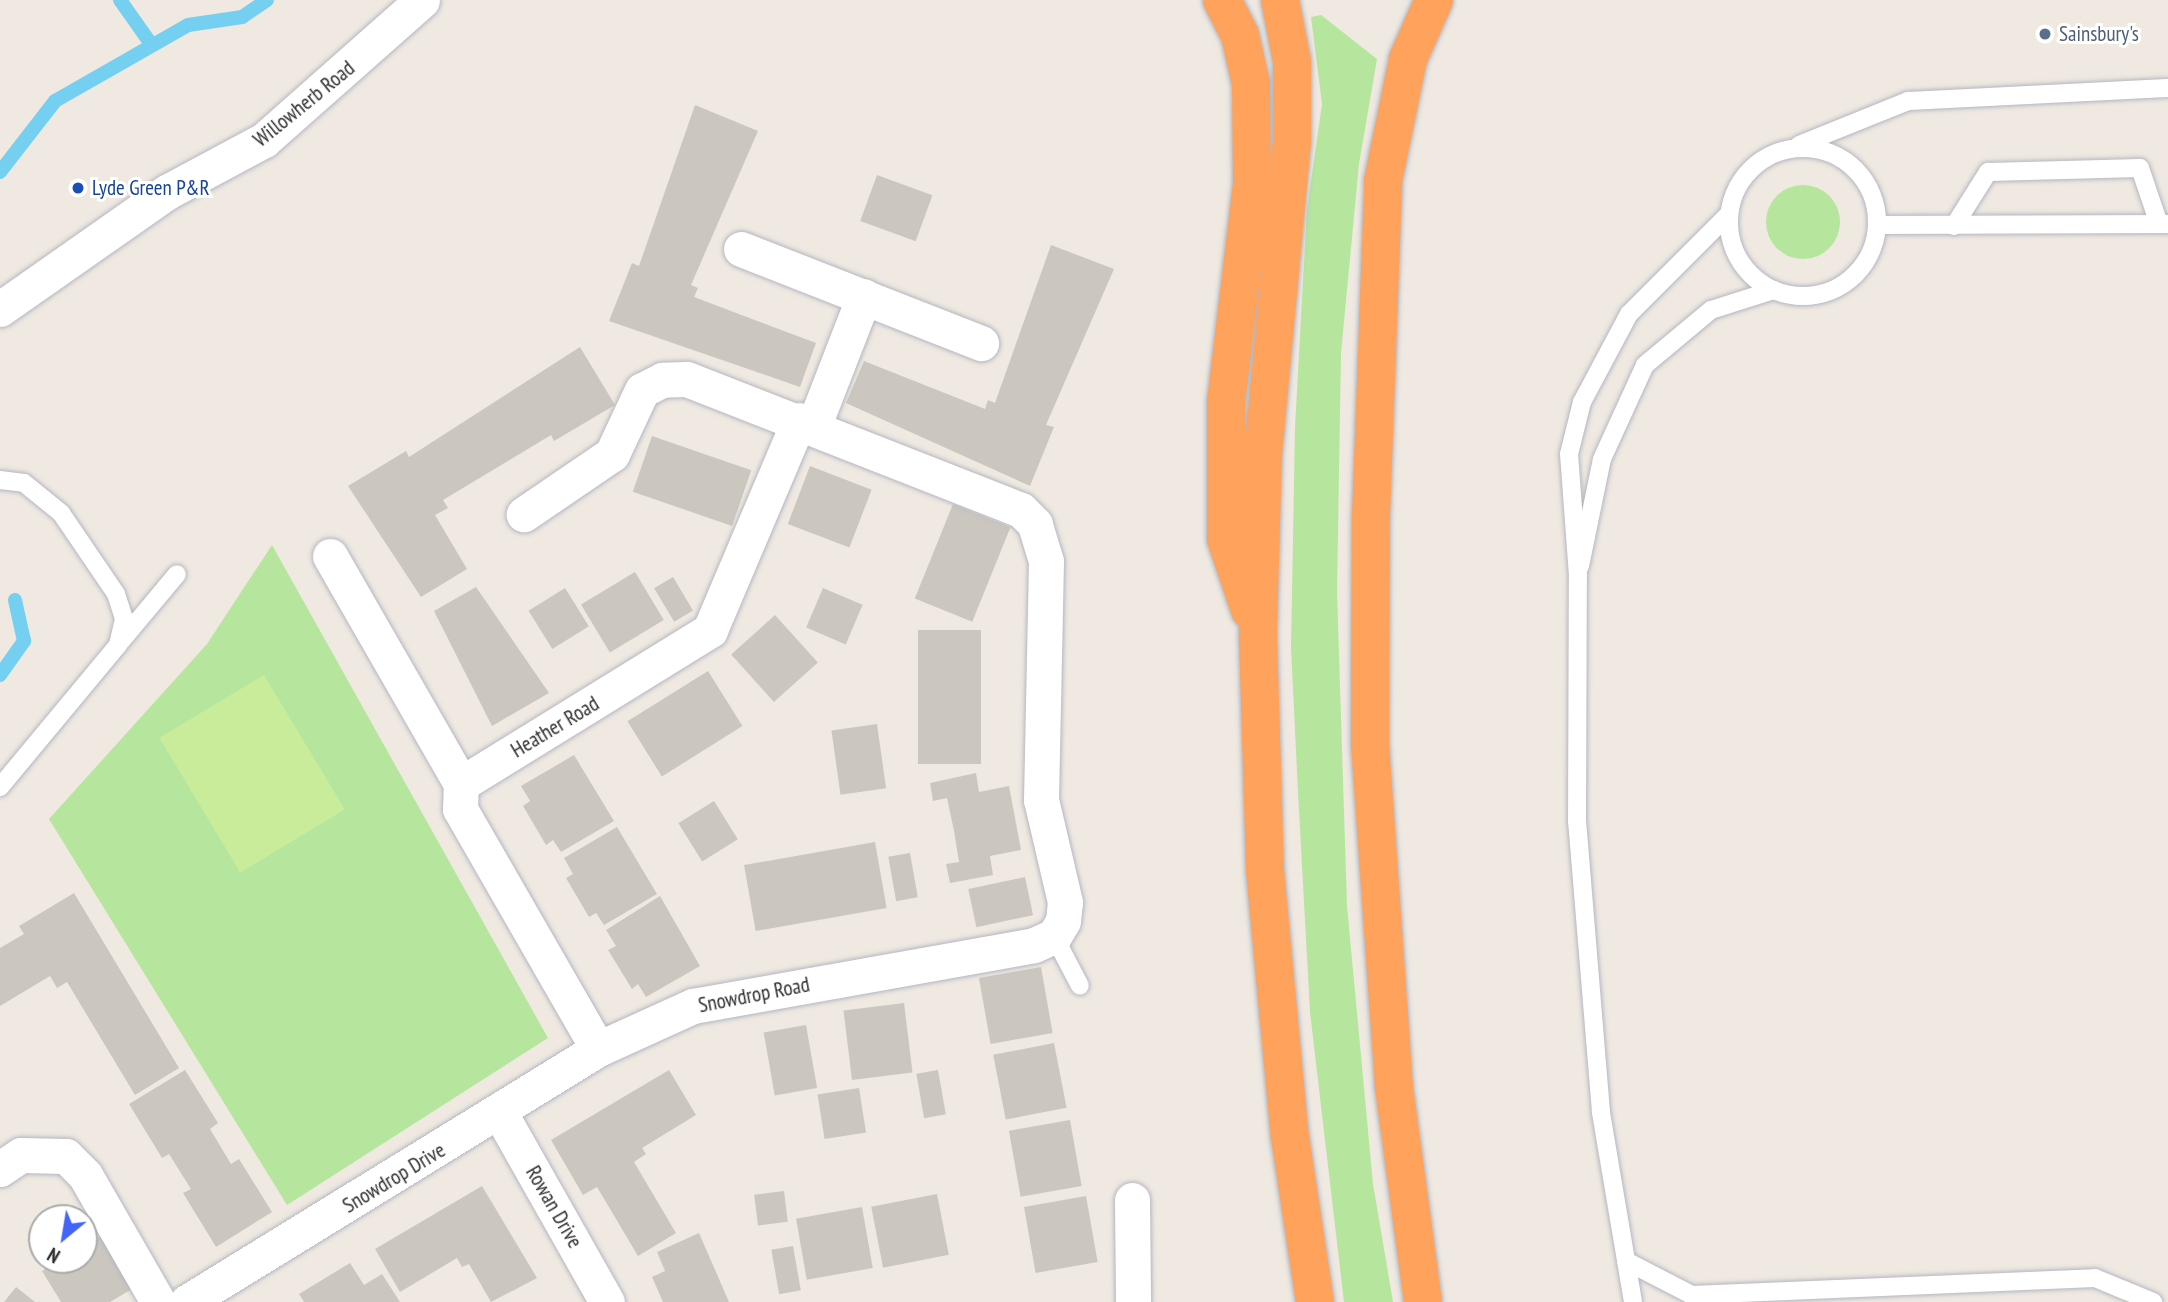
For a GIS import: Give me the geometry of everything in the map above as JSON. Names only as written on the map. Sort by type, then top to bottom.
[{"type":"highway","points":[[1222,0],[1246,64],[1252,129],[1252,184],[1226,402],[1226,539],[1258,635]]},
{"type":"highway","points":[[1280,0],[1292,62],[1292,142],[1263,453],[1258,635],[1265,870],[1290,1137],[1315,1302]]},
{"type":"highway","points":[[1423,1302],[1394,1087],[1370,746],[1371,515],[1383,181],[1408,59],[1434,0]]},
{"type":"street","name":"Willowherb Road","points":[[0,309],[167,192],[264,140],[422,0]]},
{"type":"street","points":[[741,249],[981,343]]},
{"type":"street","name":"Heather Road","points":[[461,784],[710,630],[864,296]]},
{"type":"street","points":[[524,514],[612,454],[642,390],[662,380],[686,379],[998,498],[1021,510],[1043,541],[1041,800],[1065,902],[1054,936]]},
{"type":"street","points":[[330,556],[461,784],[460,809],[598,1049]]},
{"type":"street","name":"Snowdrop Road","points":[[598,1049],[709,1000],[1034,945],[1054,936]]},
{"type":"street","name":"Snowdrop Drive","points":[[187,1302],[500,1114],[598,1049]]},
{"type":"street","name":"Rowan Drive","points":[[500,1114],[607,1302]]},
{"type":"street","points":[[0,1169],[22,1154],[66,1156],[85,1175],[158,1302]]},
{"type":"street","points":[[1132,1199],[1133,1302]]},
{"type":"lane","points":[[1633,1302],[1601,1112],[1574,783],[1577,576],[1569,454],[1582,402],[1629,314],[1729,214],[1739,183],[1760,160],[1908,101],[2168,88]]},
{"type":"lane","points":[[1729,214],[1739,260],[1774,290],[1799,296],[1827,293],[1851,279],[1873,251],[1879,225],[1860,173],[1829,152],[1793,148]]},
{"type":"lane","points":[[1879,225],[1954,226],[2164,224],[2140,168],[1988,172],[1954,226]]},
{"type":"lane","points":[[1577,576],[1602,459],[1645,365],[1711,310],[1774,290]]},
{"type":"lane","points":[[0,480],[24,483],[61,513],[116,594],[124,619],[118,645]]},
{"type":"lane","points":[[0,787],[177,573]]},
{"type":"lane","points":[[1054,936],[1080,986]]},
{"type":"lane","points":[[1626,1261],[1692,1295],[2095,1278],[2153,1302]]},
{"type":"green space","points":[[1321,15],[1377,59],[1359,164],[1341,353],[1337,592],[1347,906],[1373,1184],[1393,1302],[1344,1302],[1310,1012],[1291,648],[1295,427],[1307,209],[1322,104],[1311,17]]},
{"type":"green space","points":[[1803,185],[1824,191],[1834,201],[1840,222],[1834,243],[1824,253],[1803,259],[1782,253],[1772,243],[1766,222],[1772,201],[1782,191]]},
{"type":"green space","points":[[272,545],[548,1038],[287,1205],[49,819],[207,644]]},
{"type":"green space","points":[[264,675],[345,810],[240,872],[159,738]]},
{"type":"building","points":[[695,105],[758,131],[691,285],[698,288],[694,297],[816,343],[800,387],[609,321],[632,263],[639,266]]},
{"type":"building","points":[[877,175],[932,195],[916,241],[860,221]]},
{"type":"building","points":[[1051,245],[1114,269],[1046,425],[1054,427],[1030,486],[846,403],[864,361],[985,409],[988,400],[995,403]]},
{"type":"building","points":[[580,347],[615,405],[554,441],[551,435],[443,500],[448,508],[435,515],[467,569],[421,597],[348,486],[406,451],[409,457]]},
{"type":"building","points":[[652,436],[751,470],[732,526],[633,492]]},
{"type":"building","points":[[810,466],[872,490],[849,548],[788,524]]},
{"type":"building","points":[[953,504],[1010,527],[972,622],[915,599]]},
{"type":"building","points":[[635,572],[664,620],[610,652],[581,604]]},
{"type":"building","points":[[673,577],[693,610],[674,622],[654,588]]},
{"type":"building","points":[[476,587],[549,693],[492,726],[434,611]]},
{"type":"building","points":[[565,588],[589,626],[552,649],[529,611]]},
{"type":"building","points":[[823,588],[863,605],[846,644],[806,628]]},
{"type":"building","points":[[775,615],[818,663],[774,702],[731,654]]},
{"type":"building","points":[[918,630],[981,630],[981,764],[918,764]]},
{"type":"building","points":[[708,671],[742,726],[662,776],[627,721]]},
{"type":"building","points":[[877,724],[886,788],[840,795],[831,730]]},
{"type":"building","points":[[574,755],[614,821],[561,852],[553,840],[546,845],[523,806],[530,801],[521,786]]},
{"type":"building","points":[[976,773],[979,792],[1009,786],[1021,850],[990,856],[993,875],[950,883],[946,864],[959,862],[954,831],[947,798],[933,801],[930,783]]},
{"type":"building","points":[[714,801],[738,839],[702,861],[678,823]]},
{"type":"building","points":[[617,827],[657,894],[604,925],[596,913],[589,917],[566,878],[573,874],[564,858]]},
{"type":"building","points":[[875,842],[887,908],[756,931],[744,865]]},
{"type":"building","points":[[910,853],[918,897],[896,901],[888,857]]},
{"type":"building","points":[[1025,877],[1033,915],[976,927],[968,889]]},
{"type":"building","points":[[74,893],[179,1068],[135,1095],[67,982],[57,988],[50,976],[0,1006],[0,948],[24,934],[19,926]]},
{"type":"building","points":[[660,896],[700,966],[646,997],[638,984],[632,989],[608,950],[616,946],[606,930]]},
{"type":"building","points":[[1041,967],[1053,1033],[991,1044],[979,978]]},
{"type":"building","points":[[904,1003],[913,1072],[852,1080],[843,1010]]},
{"type":"building","points":[[806,1025],[817,1088],[775,1095],[764,1032]]},
{"type":"building","points":[[1054,1043],[1067,1108],[1006,1120],[993,1055]]},
{"type":"building","points":[[185,1070],[218,1123],[210,1129],[231,1164],[239,1159],[272,1212],[216,1247],[183,1193],[191,1189],[169,1154],[162,1158],[129,1104]]},
{"type":"building","points":[[669,1070],[696,1115],[642,1148],[646,1154],[634,1162],[676,1233],[638,1256],[597,1187],[583,1195],[551,1140]]},
{"type":"building","points":[[938,1070],[946,1114],[924,1118],[916,1074]]},
{"type":"building","points":[[859,1088],[866,1132],[825,1139],[818,1095]]},
{"type":"building","points":[[1070,1120],[1082,1186],[1021,1197],[1009,1131]]},
{"type":"building","points":[[482,1186],[537,1278],[491,1302],[469,1264],[462,1267],[457,1258],[400,1292],[375,1249]]},
{"type":"building","points":[[784,1191],[788,1222],[758,1225],[754,1195]]},
{"type":"building","points":[[937,1194],[949,1255],[883,1268],[871,1207]]},
{"type":"building","points":[[1086,1196],[1098,1262],[1036,1273],[1024,1207]]},
{"type":"building","points":[[862,1207],[873,1268],[807,1280],[796,1219]]},
{"type":"building","points":[[699,1233],[729,1302],[663,1302],[652,1277],[665,1271],[657,1252]]},
{"type":"building","points":[[100,1236],[132,1289],[110,1302],[61,1302],[44,1274],[98,1274]]},
{"type":"building","points":[[793,1246],[801,1290],[779,1294],[771,1250]]},
{"type":"building","points":[[350,1263],[364,1285],[382,1274],[400,1302],[304,1302],[299,1294]]},
{"type":"building","points":[[16,1287],[35,1302],[4,1302]]},
{"type":"waterway","points":[[120,0],[151,44]]},
{"type":"waterway","points":[[0,172],[55,101],[188,25],[242,17],[267,0]]},
{"type":"waterway","points":[[0,675],[24,641],[15,600]]},
{"type":"place","name":"Sainsbury's","points":[[2045,34]]},
{"type":"place","name":"Lyde Green P&R","points":[[78,188]]}]
